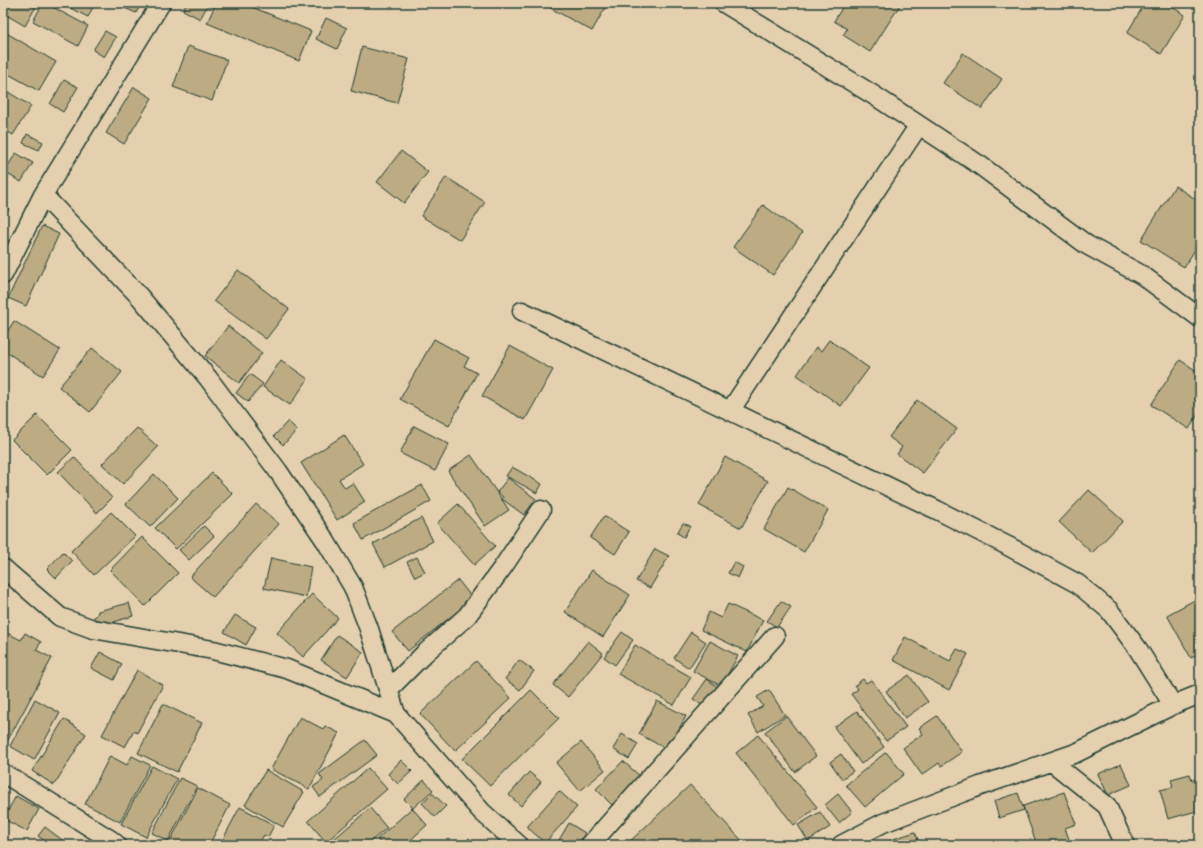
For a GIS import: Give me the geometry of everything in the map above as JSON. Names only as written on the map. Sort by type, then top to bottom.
[{"type":"street","points":[[3,275],[43,195],[161,3]]},
{"type":"street","points":[[724,3],[875,96],[981,166],[1087,245],[1142,275],[1200,318]]},
{"type":"street","points":[[730,411],[919,125]]},
{"type":"street","points":[[43,195],[140,297],[208,378],[278,471],[325,540],[353,587],[369,629],[396,714],[482,812],[519,845]]},
{"type":"street","points":[[522,311],[937,510],[1078,584],[1109,610],[1138,649],[1173,706]]},
{"type":"street","points":[[388,690],[424,654],[467,616],[503,567],[541,510]]},
{"type":"street","points":[[3,568],[60,617],[93,630],[213,650],[287,669],[396,714]]},
{"type":"street","points":[[590,845],[774,636]]},
{"type":"street","points":[[841,845],[883,823],[980,786],[1076,753],[1200,694]]},
{"type":"street","points":[[1052,762],[1106,806],[1125,845]]},
{"type":"street","points":[[3,773],[117,845]]},
{"type":"building","points":[[3,3],[38,3],[25,26],[3,13]]},
{"type":"building","points":[[43,3],[88,26],[78,46],[33,21]]},
{"type":"building","points":[[60,3],[95,3],[88,17]]},
{"type":"building","points":[[121,3],[141,4],[136,13],[120,6]]},
{"type":"building","points":[[187,3],[209,3],[200,19],[183,10]]},
{"type":"building","points":[[216,3],[242,3],[311,31],[299,61],[207,23]]},
{"type":"building","points":[[546,3],[608,3],[592,31],[545,5]]},
{"type":"building","points":[[845,3],[897,3],[900,5],[870,52],[843,35],[847,29],[834,21]]},
{"type":"building","points":[[1145,3],[1166,3],[1185,15],[1161,54],[1127,33]]},
{"type":"building","points":[[326,18],[347,28],[337,49],[316,39]]},
{"type":"building","points":[[3,31],[56,62],[39,91],[3,71]]},
{"type":"building","points":[[105,31],[116,37],[104,57],[93,50]]},
{"type":"building","points":[[188,46],[227,60],[212,101],[173,87]]},
{"type":"building","points":[[362,47],[409,59],[397,103],[351,91]]},
{"type":"building","points":[[963,53],[1002,79],[982,109],[943,83]]},
{"type":"building","points":[[64,80],[78,87],[63,112],[50,104]]},
{"type":"building","points":[[134,87],[152,98],[124,144],[106,133]]},
{"type":"building","points":[[3,89],[31,106],[13,135],[3,129]]},
{"type":"building","points":[[27,134],[43,142],[39,150],[23,143]]},
{"type":"building","points":[[401,151],[428,172],[404,203],[377,182]]},
{"type":"building","points":[[16,153],[33,163],[21,182],[4,172]]},
{"type":"building","points":[[446,177],[485,202],[460,240],[421,216]]},
{"type":"building","points":[[1175,186],[1200,202],[1200,242],[1184,267],[1141,240]]},
{"type":"building","points":[[3,205],[9,209],[3,217]]},
{"type":"building","points":[[763,205],[802,233],[773,275],[733,247]]},
{"type":"building","points":[[42,226],[59,234],[26,306],[8,298]]},
{"type":"building","points":[[238,270],[289,309],[266,339],[214,301]]},
{"type":"building","points":[[14,321],[60,350],[43,376],[3,350],[3,338]]},
{"type":"building","points":[[228,326],[262,353],[239,383],[205,356]]},
{"type":"building","points":[[434,339],[469,358],[464,366],[477,373],[449,426],[400,399]]},
{"type":"building","points":[[829,340],[869,368],[841,406],[797,375],[816,347],[821,351]]},
{"type":"building","points":[[510,346],[553,370],[525,420],[482,396]]},
{"type":"building","points":[[92,348],[122,372],[90,412],[59,387]]},
{"type":"building","points":[[281,360],[308,379],[290,405],[263,387]]},
{"type":"building","points":[[1180,360],[1200,373],[1200,411],[1189,429],[1151,405]]},
{"type":"building","points":[[250,374],[263,384],[248,402],[236,393]]},
{"type":"building","points":[[917,400],[957,429],[923,473],[897,454],[902,447],[889,437]]},
{"type":"building","points":[[37,415],[72,450],[47,475],[12,440]]},
{"type":"building","points":[[288,421],[297,430],[283,445],[274,436]]},
{"type":"building","points":[[414,426],[449,444],[435,471],[400,453]]},
{"type":"building","points":[[137,428],[158,447],[123,484],[102,464]]},
{"type":"building","points":[[344,435],[363,464],[339,479],[345,488],[353,483],[365,502],[337,520],[301,463]]},
{"type":"building","points":[[471,455],[509,510],[485,526],[448,471]]},
{"type":"building","points":[[74,457],[112,498],[97,513],[58,472]]},
{"type":"building","points":[[725,457],[768,481],[741,528],[699,505]]},
{"type":"building","points":[[512,467],[542,484],[537,493],[506,476]]},
{"type":"building","points":[[212,473],[233,494],[176,549],[155,528]]},
{"type":"building","points":[[154,474],[178,498],[150,527],[126,504]]},
{"type":"building","points":[[508,478],[536,499],[524,515],[502,499],[503,497],[497,492]]},
{"type":"building","points":[[422,485],[431,501],[363,540],[354,523]]},
{"type":"building","points":[[788,487],[828,510],[804,552],[764,529]]},
{"type":"building","points":[[1089,490],[1123,521],[1092,553],[1059,522]]},
{"type":"building","points":[[256,504],[279,524],[213,597],[190,577]]},
{"type":"building","points":[[458,504],[495,546],[474,565],[437,523]]},
{"type":"building","points":[[111,512],[135,536],[94,575],[71,551]]},
{"type":"building","points":[[604,516],[629,532],[615,554],[590,538]]},
{"type":"building","points":[[421,518],[433,541],[385,567],[373,544]]},
{"type":"building","points":[[683,523],[690,526],[684,537],[677,533]]},
{"type":"building","points":[[204,526],[214,536],[189,560],[179,550]]},
{"type":"building","points":[[142,537],[178,573],[145,606],[110,570]]},
{"type":"building","points":[[655,549],[669,556],[650,588],[636,581]]},
{"type":"building","points":[[63,552],[72,561],[56,578],[47,569]]},
{"type":"building","points":[[417,557],[425,572],[415,577],[407,562]]},
{"type":"building","points":[[271,558],[311,567],[306,597],[264,588]]},
{"type":"building","points":[[734,562],[743,567],[738,578],[728,573]]},
{"type":"building","points":[[592,570],[630,595],[603,637],[565,612]]},
{"type":"building","points":[[458,580],[473,599],[408,651],[392,632]]},
{"type":"building","points":[[312,594],[338,618],[303,657],[277,633]]},
{"type":"building","points":[[1200,597],[1200,654],[1191,658],[1167,615]]},
{"type":"building","points":[[781,601],[791,607],[777,627],[767,621]]},
{"type":"building","points":[[129,603],[133,616],[98,627],[89,621],[97,615],[98,611]]},
{"type":"building","points":[[728,604],[763,620],[747,652],[701,630],[709,612],[721,618]]},
{"type":"building","points":[[235,615],[256,627],[246,645],[224,632]]},
{"type":"building","points":[[622,632],[633,640],[615,665],[604,657]]},
{"type":"building","points":[[691,632],[706,642],[689,668],[674,658]]},
{"type":"building","points":[[7,633],[21,640],[25,633],[41,642],[36,650],[52,658],[8,740],[3,738],[3,641]]},
{"type":"building","points":[[337,635],[363,652],[347,677],[321,660]]},
{"type":"building","points":[[905,637],[950,661],[957,649],[968,654],[949,690],[893,660]]},
{"type":"building","points":[[588,641],[603,653],[568,697],[553,685]]},
{"type":"building","points":[[710,641],[738,656],[721,686],[693,671]]},
{"type":"building","points":[[635,645],[691,677],[674,705],[618,674]]},
{"type":"building","points":[[100,652],[122,664],[114,680],[91,668]]},
{"type":"building","points":[[519,660],[534,671],[520,690],[505,679]]},
{"type":"building","points":[[476,661],[511,698],[455,751],[420,714]]},
{"type":"building","points":[[137,670],[163,685],[137,733],[134,731],[125,747],[102,735]]},
{"type":"building","points":[[909,675],[928,702],[905,718],[886,691]]},
{"type":"building","points":[[707,679],[720,689],[707,709],[693,699]]},
{"type":"building","points":[[863,679],[866,683],[871,680],[906,727],[886,741],[851,694],[858,689],[855,685]]},
{"type":"building","points":[[531,690],[559,718],[490,786],[462,759]]},
{"type":"building","points":[[769,690],[785,715],[758,732],[748,715],[763,706],[757,697]]},
{"type":"building","points":[[35,699],[60,713],[34,760],[10,746]]},
{"type":"building","points":[[657,701],[686,716],[668,750],[639,734]]},
{"type":"building","points":[[163,704],[202,723],[177,772],[138,753]]},
{"type":"building","points":[[857,711],[884,747],[861,764],[834,727]]},
{"type":"building","points":[[786,716],[816,756],[795,772],[765,732]]},
{"type":"building","points":[[937,716],[962,752],[941,766],[939,763],[922,775],[903,748],[923,734],[919,728]]},
{"type":"building","points":[[300,717],[323,729],[325,726],[339,733],[309,789],[271,769]]},
{"type":"building","points":[[64,719],[86,734],[54,785],[32,771]]},
{"type":"building","points":[[622,734],[638,744],[629,759],[613,749]]},
{"type":"building","points":[[758,735],[817,807],[794,825],[736,753]]},
{"type":"building","points":[[365,740],[377,755],[320,797],[313,787],[323,780],[319,774]]},
{"type":"building","points":[[581,742],[605,770],[580,791],[556,763]]},
{"type":"building","points":[[886,752],[904,774],[865,807],[846,785]]},
{"type":"building","points":[[841,754],[853,771],[842,779],[830,762]]},
{"type":"building","points":[[110,756],[127,765],[132,756],[150,765],[120,822],[85,804]]},
{"type":"building","points":[[401,760],[412,771],[398,784],[388,774]]},
{"type":"building","points":[[623,761],[642,778],[614,807],[596,789]]},
{"type":"building","points":[[1121,764],[1131,785],[1108,795],[1098,774]]},
{"type":"building","points":[[152,766],[177,779],[146,837],[121,824]]},
{"type":"building","points":[[368,768],[387,789],[326,842],[308,821]]},
{"type":"building","points":[[266,770],[304,792],[283,827],[245,805]]},
{"type":"building","points":[[529,772],[541,782],[521,806],[509,795]]},
{"type":"building","points":[[1190,774],[1192,780],[1200,778],[1200,810],[1168,819],[1160,790],[1173,787],[1171,779]]},
{"type":"building","points":[[180,778],[197,786],[168,841],[152,833]]},
{"type":"building","points":[[424,780],[433,790],[413,808],[404,799]]},
{"type":"building","points":[[690,785],[746,845],[626,845]]},
{"type":"building","points":[[198,788],[230,805],[209,845],[168,845]]},
{"type":"building","points":[[559,791],[577,807],[545,843],[527,827]]},
{"type":"building","points":[[1064,792],[1076,824],[1065,828],[1071,845],[1037,845],[1023,806]]},
{"type":"building","points":[[432,793],[446,806],[435,817],[422,803]]},
{"type":"building","points":[[1018,793],[1024,810],[999,818],[994,801]]},
{"type":"building","points":[[838,794],[852,812],[839,823],[825,805]]},
{"type":"building","points":[[16,796],[39,809],[27,831],[3,819]]},
{"type":"building","points":[[240,807],[274,825],[268,837],[264,835],[258,845],[220,845]]},
{"type":"building","points":[[370,808],[387,828],[366,845],[327,845]]},
{"type":"building","points":[[412,808],[427,825],[405,845],[382,845],[377,839]]},
{"type":"building","points":[[820,812],[830,827],[808,841],[798,825]]},
{"type":"building","points":[[569,823],[585,833],[577,845],[567,845],[559,840]]},
{"type":"building","points":[[45,827],[69,845],[50,845],[38,836]]},
{"type":"building","points":[[915,832],[920,845],[895,845],[893,839]]},
{"type":"building","points":[[469,838],[477,845],[463,845]]}]
